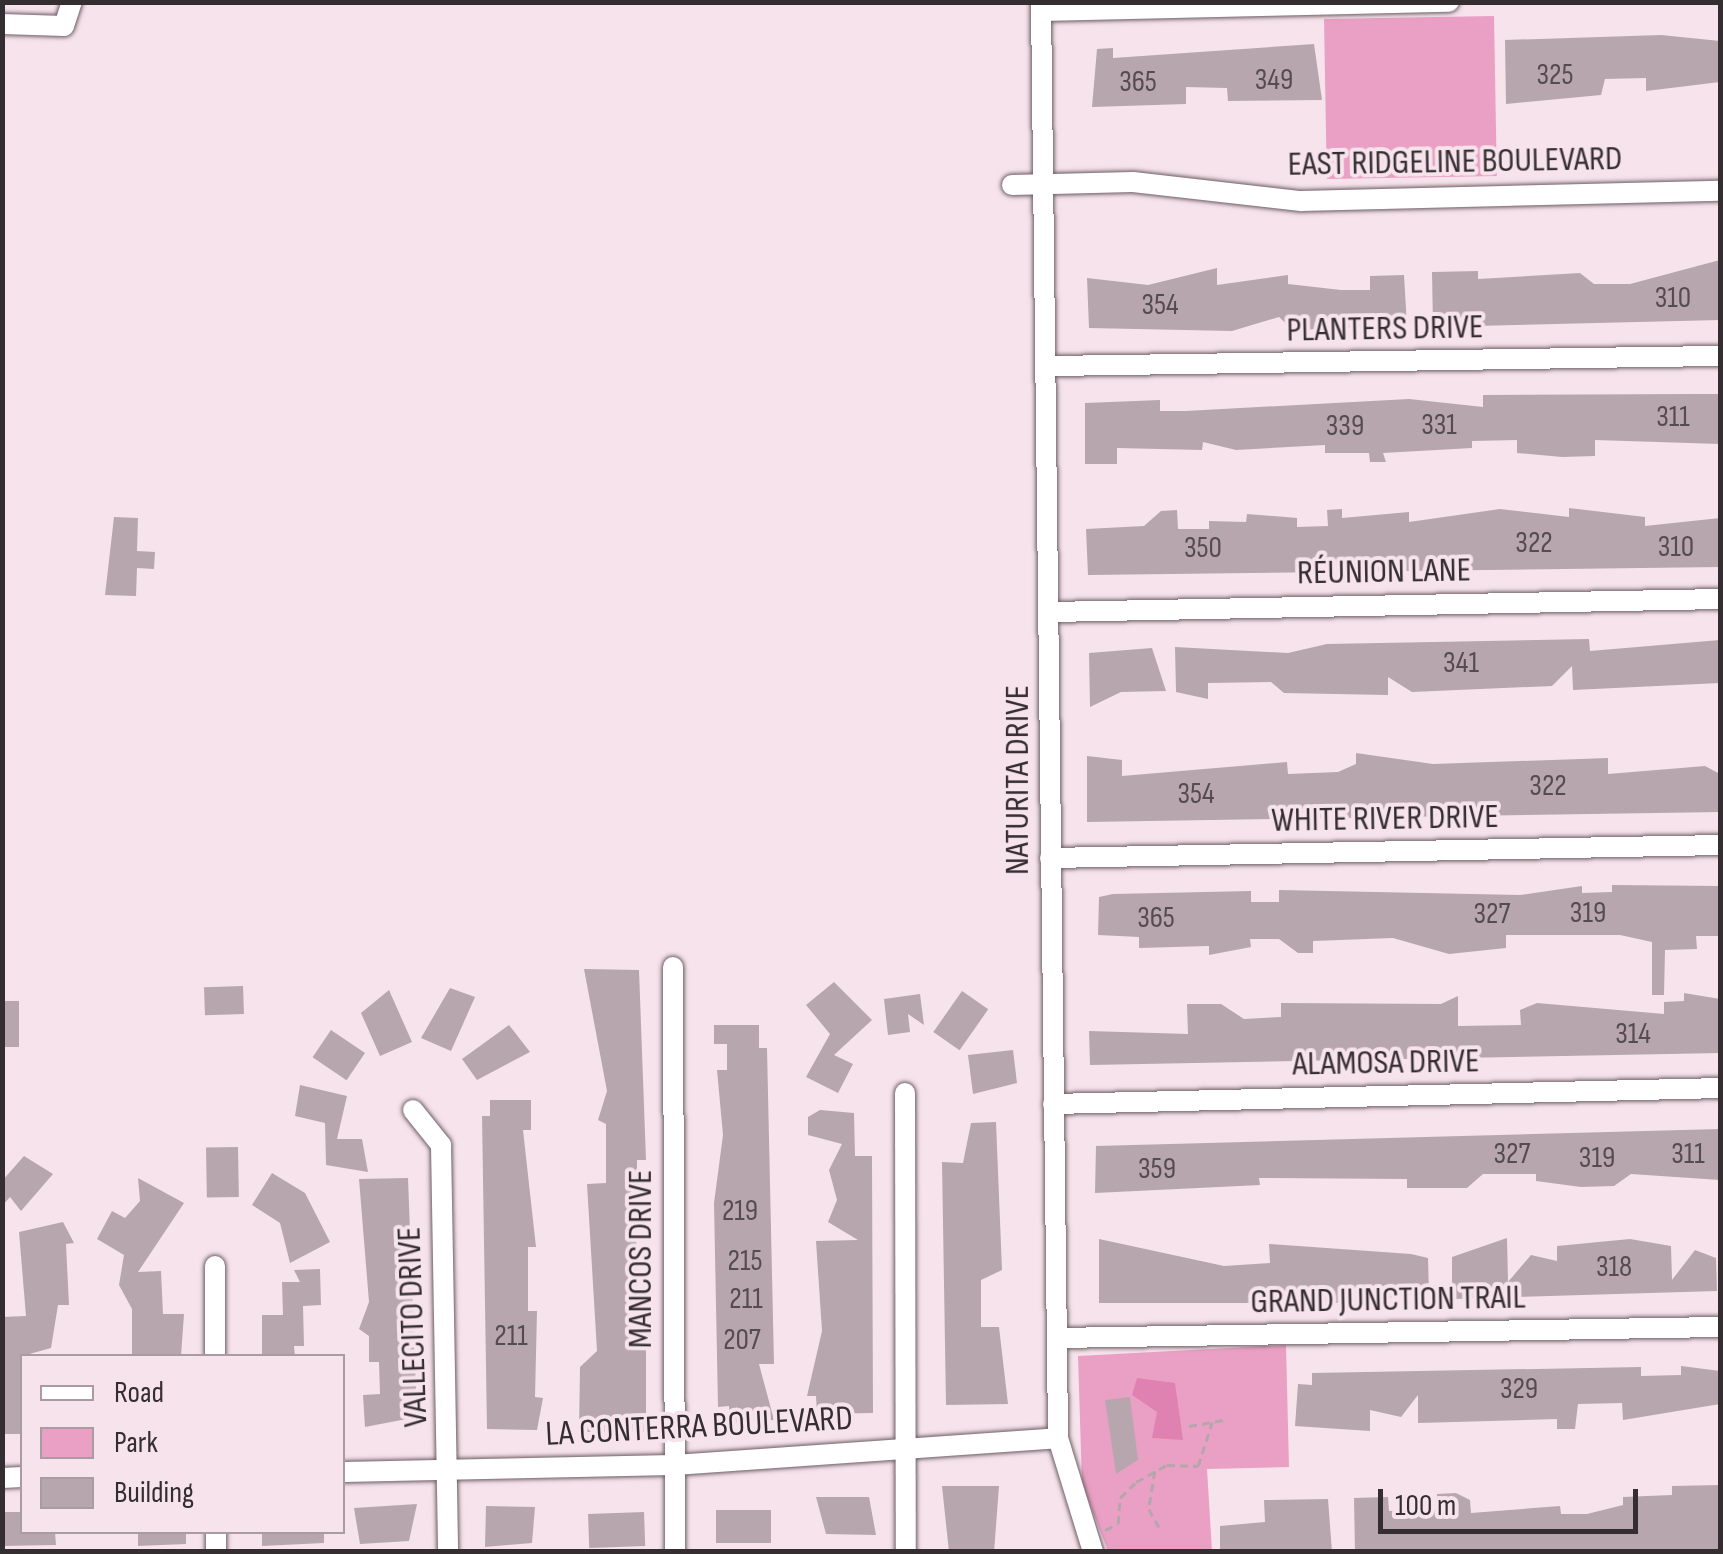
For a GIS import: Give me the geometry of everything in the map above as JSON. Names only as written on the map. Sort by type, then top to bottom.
[{"type":"street","points":[[2,24],[64,26],[72,2]]},
{"type":"street","points":[[1041,7],[1449,2]]},
{"type":"street","name":"NATURITA DRIVE","points":[[1041,7],[1052,366],[1050,858],[1058,1438],[1093,1552]]},
{"type":"street","name":"EAST RIDGELINE BOULEVARD","points":[[1012,185],[1132,182],[1301,201],[1720,191]]},
{"type":"street","name":"PLANTERS DRIVE","points":[[1052,366],[1720,356]]},
{"type":"street","name":"RÉUNION LANE","points":[[1050,612],[1720,599]]},
{"type":"street","name":"WHITE RIVER DRIVE","points":[[1050,858],[1720,845]]},
{"type":"street","name":"MANCOS DRIVE","points":[[673,967],[675,1552]]},
{"type":"street","name":"ALAMOSA DRIVE","points":[[1053,1104],[1720,1088]]},
{"type":"street","points":[[905,1093],[906,1552]]},
{"type":"street","name":"VALLECITO DRIVE","points":[[413,1110],[440,1145],[450,1470],[448,1552]]},
{"type":"street","points":[[215,1266],[215,1354]]},
{"type":"street","name":"GRAND JUNCTION TRAIL","points":[[1057,1338],[1720,1327]]},
{"type":"street","name":"LA CONTERRA BOULEVARD","points":[[345,1472],[674,1465],[1058,1438]]},
{"type":"path","points":[[1189,1426],[1227,1419]]},
{"type":"path","points":[[1104,1530],[1118,1524],[1126,1492],[1154,1470],[1198,1466],[1212,1422]]},
{"type":"path","points":[[1154,1470],[1149,1509],[1160,1526]]},
{"type":"green space","points":[[1494,16],[1497,176],[1327,179],[1324,19]]},
{"type":"green space","points":[[1286,1345],[1289,1467],[1207,1469],[1212,1551],[1108,1551],[1082,1484],[1078,1356]]},
{"type":"shaded area","points":[[1137,1378],[1175,1383],[1183,1440],[1152,1438],[1157,1412],[1132,1395]]},
{"type":"building","points":[[1661,35],[1720,41],[1720,82],[1646,91],[1646,78],[1605,79],[1601,95],[1506,104],[1505,40]]},
{"type":"building","points":[[1314,44],[1322,100],[1228,101],[1227,88],[1186,87],[1186,104],[1092,107],[1097,49],[1113,48],[1113,58]]},
{"type":"building","points":[[1720,260],[1720,320],[1433,327],[1432,272],[1478,271],[1478,279],[1580,273],[1594,284],[1630,284]]},
{"type":"building","points":[[1217,268],[1217,285],[1288,275],[1288,284],[1341,290],[1370,290],[1370,276],[1404,275],[1407,326],[1293,330],[1279,317],[1232,331],[1089,328],[1087,278],[1148,285]]},
{"type":"building","points":[[1720,394],[1720,444],[1595,440],[1595,456],[1562,457],[1517,453],[1517,440],[1472,441],[1472,448],[1383,453],[1386,462],[1370,462],[1369,453],[1325,453],[1325,445],[1236,450],[1203,442],[1202,450],[1117,448],[1117,464],[1085,464],[1085,403],[1160,400],[1160,411],[1186,411],[1409,399],[1483,407],[1483,395]]},
{"type":"building","points":[[1569,508],[1645,517],[1645,526],[1720,518],[1720,567],[1088,575],[1086,529],[1144,526],[1161,511],[1177,510],[1178,529],[1209,529],[1209,521],[1246,522],[1247,514],[1297,518],[1297,527],[1328,526],[1327,510],[1342,509],[1342,518],[1409,512],[1409,522],[1500,509],[1569,517]]},
{"type":"building","points":[[114,517],[138,518],[137,551],[155,552],[154,569],[137,568],[136,596],[105,595]]},
{"type":"building","points":[[1589,639],[1590,651],[1720,640],[1720,683],[1573,690],[1572,666],[1552,686],[1412,692],[1388,677],[1388,695],[1284,693],[1271,682],[1208,683],[1208,699],[1176,692],[1175,647],[1288,653],[1327,644]]},
{"type":"building","points":[[1152,648],[1166,691],[1121,692],[1090,707],[1089,653]]},
{"type":"building","points":[[1356,753],[1433,764],[1608,758],[1608,774],[1705,766],[1720,774],[1720,812],[1087,822],[1087,756],[1122,760],[1122,776],[1287,762],[1288,774],[1338,772],[1356,764]]},
{"type":"building","points":[[1612,885],[1720,886],[1720,936],[1696,936],[1697,949],[1665,950],[1664,995],[1652,995],[1652,942],[1620,935],[1506,935],[1506,948],[1449,954],[1393,938],[1313,941],[1313,953],[1298,953],[1279,939],[1250,939],[1251,947],[1209,955],[1209,946],[1139,948],[1139,937],[1098,935],[1099,897],[1113,894],[1251,891],[1251,902],[1279,902],[1279,890],[1520,895],[1582,886],[1582,893],[1612,892]]},
{"type":"building","points":[[584,969],[639,970],[646,1160],[637,1160],[636,1280],[637,1312],[646,1312],[646,1432],[579,1432],[580,1367],[597,1351],[587,1184],[606,1183],[606,1124],[598,1120],[607,1091]]},
{"type":"building","points":[[834,982],[872,1020],[834,1055],[853,1064],[838,1093],[806,1077],[830,1034],[806,1005]]},
{"type":"building","points":[[243,986],[244,1014],[205,1015],[204,987]]},
{"type":"building","points":[[450,988],[475,997],[451,1051],[421,1038]]},
{"type":"building","points":[[389,990],[412,1042],[380,1056],[361,1013]]},
{"type":"building","points":[[962,991],[988,1009],[960,1050],[933,1032]]},
{"type":"building","points":[[1684,993],[1720,999],[1720,1053],[1090,1065],[1089,1031],[1188,1034],[1187,1004],[1221,1004],[1244,1019],[1281,1017],[1281,1003],[1441,1004],[1458,996],[1458,1026],[1521,1025],[1520,1010],[1537,1003],[1664,1014],[1664,1002],[1684,1001]]},
{"type":"building","points":[[920,994],[924,1025],[908,1014],[910,1032],[888,1035],[884,999]]},
{"type":"building","points":[[2,1001],[19,1001],[19,1047],[2,1047]]},
{"type":"building","points":[[509,1025],[530,1052],[477,1080],[462,1059]]},
{"type":"building","points":[[714,1025],[759,1025],[759,1048],[767,1048],[774,1364],[759,1364],[774,1420],[730,1423],[729,1406],[718,1407],[714,1203],[723,1135],[717,1070],[727,1070],[727,1044],[714,1044]]},
{"type":"building","points":[[331,1030],[365,1053],[347,1080],[313,1057]]},
{"type":"building","points":[[1013,1050],[1017,1083],[973,1094],[968,1055]]},
{"type":"building","points":[[300,1085],[347,1096],[337,1139],[362,1139],[368,1172],[326,1165],[325,1123],[295,1116]]},
{"type":"building","points":[[490,1100],[531,1100],[531,1130],[523,1130],[536,1247],[528,1247],[528,1311],[537,1311],[535,1397],[543,1398],[537,1430],[487,1429],[482,1116],[490,1116]]},
{"type":"building","points":[[820,1110],[854,1113],[855,1156],[872,1156],[873,1413],[817,1414],[816,1396],[807,1396],[822,1331],[816,1241],[858,1240],[828,1222],[837,1200],[829,1170],[842,1144],[808,1135],[808,1117]]},
{"type":"building","points":[[996,1122],[1002,1270],[981,1280],[981,1327],[999,1327],[1008,1404],[946,1405],[942,1162],[963,1163],[971,1123]]},
{"type":"building","points":[[1720,1129],[1720,1180],[1631,1174],[1614,1186],[1581,1187],[1536,1181],[1536,1174],[1483,1174],[1467,1188],[1407,1188],[1407,1179],[1259,1178],[1260,1185],[1095,1193],[1096,1146]]},
{"type":"building","points":[[238,1147],[239,1197],[207,1198],[206,1148]]},
{"type":"building","points":[[24,1156],[53,1174],[21,1211],[10,1197],[2,1206],[2,1181]]},
{"type":"building","points":[[272,1173],[305,1193],[330,1242],[290,1263],[280,1223],[252,1205]]},
{"type":"building","points":[[138,1178],[184,1203],[138,1272],[161,1271],[163,1314],[184,1314],[181,1354],[132,1354],[132,1309],[119,1285],[124,1255],[97,1239],[112,1211],[125,1218],[140,1201]]},
{"type":"building","points":[[408,1178],[417,1417],[365,1427],[363,1395],[380,1394],[379,1362],[369,1362],[369,1336],[359,1329],[369,1302],[359,1179]]},
{"type":"building","points":[[63,1222],[74,1243],[66,1244],[69,1305],[58,1305],[51,1348],[20,1354],[20,1434],[2,1434],[2,1317],[26,1316],[19,1232]]},
{"type":"building","points":[[1507,1238],[1508,1282],[1531,1255],[1557,1261],[1557,1246],[1630,1239],[1671,1246],[1672,1280],[1695,1250],[1716,1258],[1717,1291],[1452,1299],[1452,1257]]},
{"type":"building","points":[[1099,1239],[1224,1266],[1270,1263],[1269,1244],[1411,1254],[1428,1258],[1429,1293],[1346,1303],[1099,1303]]},
{"type":"building","points":[[320,1269],[321,1305],[303,1306],[304,1346],[294,1346],[295,1354],[262,1354],[262,1315],[283,1315],[282,1282],[300,1282],[294,1270]]},
{"type":"building","points":[[1681,1366],[1720,1371],[1720,1404],[1623,1420],[1622,1403],[1578,1404],[1575,1429],[1557,1429],[1557,1419],[1418,1423],[1418,1395],[1401,1417],[1370,1410],[1370,1431],[1295,1426],[1298,1384],[1312,1385],[1312,1373],[1641,1367],[1641,1376],[1681,1375]]},
{"type":"building","points":[[1130,1397],[1138,1460],[1116,1474],[1105,1400]]},
{"type":"building","points":[[1720,1485],[1720,1549],[1355,1552],[1354,1498],[1388,1497],[1389,1511],[1437,1510],[1437,1494],[1456,1493],[1470,1500],[1471,1513],[1560,1506],[1561,1514],[1587,1514],[1623,1505],[1623,1497],[1672,1495],[1672,1486]]},
{"type":"building","points":[[942,1486],[999,1486],[994,1552],[949,1552]]},
{"type":"building","points":[[816,1497],[869,1497],[876,1535],[826,1534]]},
{"type":"building","points":[[1328,1499],[1332,1552],[1220,1552],[1220,1526],[1265,1522],[1264,1500]]},
{"type":"building","points":[[417,1504],[409,1541],[360,1544],[354,1508]]},
{"type":"building","points":[[486,1506],[535,1507],[532,1543],[485,1547]]},
{"type":"building","points":[[716,1510],[771,1510],[771,1543],[716,1543]]},
{"type":"building","points":[[2,1512],[20,1512],[20,1534],[55,1534],[56,1545],[2,1546]]},
{"type":"building","points":[[644,1512],[645,1546],[589,1548],[588,1514]]},
{"type":"building","points":[[138,1534],[186,1534],[186,1544],[138,1546]]},
{"type":"building","points":[[262,1534],[324,1534],[324,1543],[262,1546]]}]
